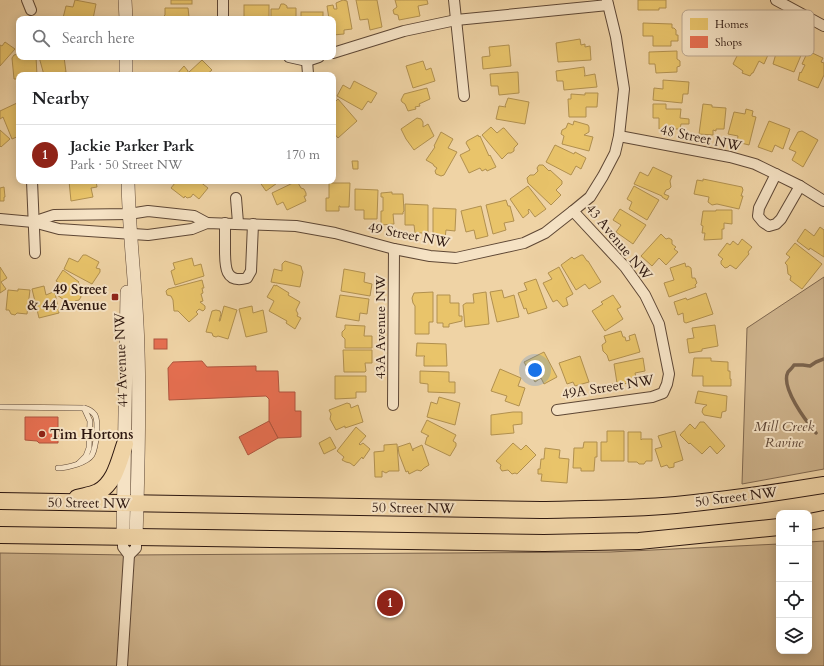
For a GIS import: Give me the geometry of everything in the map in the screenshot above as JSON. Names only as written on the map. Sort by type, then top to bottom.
[{"type":"main road","points":[[63,502],[98,492],[106,486],[115,473],[125,444]]},
{"type":"main road","name":"50 Street NW","points":[[0,501],[541,510],[608,509],[675,505],[824,485]]},
{"type":"main road","points":[[812,522],[824,520]]},
{"type":"main road","points":[[0,535],[544,543],[639,541],[776,527]]},
{"type":"street","points":[[125,0],[126,16]]},
{"type":"street","points":[[223,0],[223,16]]},
{"type":"street","points":[[454,0],[464,96]]},
{"type":"street","points":[[776,0],[794,10]]},
{"type":"street","points":[[336,52],[404,31],[456,20],[608,3]]},
{"type":"street","name":"43 Avenue NW","points":[[608,3],[616,37],[624,89],[619,136],[615,153],[590,197],[572,211],[625,267],[645,295],[659,324],[667,362],[669,374],[667,384],[662,393]]},
{"type":"street","points":[[814,21],[824,26]]},
{"type":"street","points":[[126,60],[126,72]]},
{"type":"street","points":[[302,60],[310,60]]},
{"type":"street","points":[[307,61],[308,72]]},
{"type":"street","name":"48 Street NW","points":[[619,136],[730,157],[755,164],[800,186],[824,201]]},
{"type":"street","points":[[776,174],[759,208],[758,216],[769,226],[776,224],[781,219],[800,186]]},
{"type":"street","points":[[32,184],[35,253]]},
{"type":"street","name":"44 Avenue NW","points":[[128,184],[130,234],[126,317],[125,444],[131,503]]},
{"type":"street","points":[[236,198],[238,223]]},
{"type":"street","name":"49 Street NW","points":[[33,222],[54,215],[130,214],[148,211],[194,216],[207,223]]},
{"type":"street","name":"49 Street NW","points":[[33,222],[58,230],[148,235],[192,229],[207,223],[296,226],[335,233],[394,249],[430,256],[456,258],[524,243],[545,233],[572,211]]},
{"type":"street","points":[[0,219],[33,222]]},
{"type":"street","points":[[226,223],[225,266],[228,274],[233,278],[240,279],[247,278],[251,272],[253,224]]},
{"type":"street","name":"44 Avenue NW","points":[[122,666],[129,555],[123,547],[129,537],[131,503],[140,433],[138,349],[130,234]]},
{"type":"street","name":"43A Avenue NW","points":[[393,405],[394,249]]},
{"type":"street","name":"49A Street NW","points":[[557,410],[652,397],[662,393]]},
{"type":"lane","points":[[0,407],[84,408],[90,421],[89,448],[86,456],[79,463],[67,468],[58,468]]},
{"type":"green space","name":"Mill Creek Ravine","points":[[824,277],[824,469],[742,484],[747,328]]},
{"type":"green space","points":[[824,541],[824,666],[0,666],[0,553],[129,555],[610,552],[776,544],[776,654],[812,654],[812,542]]},
{"type":"building: Homes","points":[[75,0],[96,4],[94,16],[64,16],[66,6],[73,7]]},
{"type":"building: Homes","points":[[171,0],[192,0],[192,4],[171,4]]},
{"type":"building: Homes","points":[[343,0],[347,1],[352,29],[344,30],[344,34],[336,35],[336,16],[329,16],[327,6],[333,5],[334,9],[337,9],[336,3]]},
{"type":"building: Homes","points":[[356,0],[377,0],[382,27],[370,30],[368,19],[360,20]]},
{"type":"building: Homes","points":[[395,0],[427,0],[428,4],[418,6],[420,16],[399,20],[398,15],[394,14],[393,10],[397,7]]},
{"type":"building: Homes","points":[[638,0],[666,0],[666,8],[659,8],[659,10],[638,10]]},
{"type":"building: Homes","points":[[281,4],[287,6],[287,8],[296,8],[296,16],[271,16],[271,9],[279,9]]},
{"type":"building: Homes","points":[[244,5],[269,5],[269,16],[244,16]]},
{"type":"building: Homes","points":[[165,8],[188,8],[189,16],[164,16]]},
{"type":"building: Homes","points":[[301,12],[323,12],[323,16],[301,16]]},
{"type":"building: Homes","points":[[643,23],[672,24],[672,28],[676,30],[676,35],[678,35],[678,41],[671,41],[671,46],[653,46],[653,36],[643,36]]},
{"type":"building: Homes","points":[[580,39],[581,45],[585,44],[585,47],[590,46],[591,60],[558,62],[556,43]]},
{"type":"building: Homes","points":[[5,42],[15,49],[0,66],[0,45],[2,46]]},
{"type":"building: Homes","points":[[509,45],[511,66],[483,69],[482,57],[490,56],[489,47]]},
{"type":"building: Homes","points":[[677,51],[677,59],[680,61],[680,66],[677,67],[677,72],[656,73],[655,64],[649,64],[649,52]]},
{"type":"building: Homes","points":[[16,54],[16,60],[36,60],[37,72],[16,72],[16,79],[14,79],[12,58]]},
{"type":"building: Homes","points":[[814,54],[823,58],[821,62],[824,63],[824,75],[818,88],[798,80],[800,72],[801,73],[805,65],[802,64],[806,56],[814,56]]},
{"type":"building: Homes","points":[[737,56],[768,56],[764,64],[759,61],[750,76],[742,73],[743,71],[733,64]]},
{"type":"building: Homes","points":[[775,56],[801,56],[794,72],[773,64]]},
{"type":"building: Homes","points":[[40,60],[64,60],[66,72],[43,72]]},
{"type":"building: Homes","points":[[202,60],[212,70],[210,72],[189,72]]},
{"type":"building: Homes","points":[[423,61],[426,70],[431,68],[435,81],[413,88],[406,66]]},
{"type":"building: Homes","points":[[184,66],[188,72],[179,72]]},
{"type":"building: Homes","points":[[584,67],[584,76],[595,74],[597,87],[564,90],[563,81],[557,81],[556,71]]},
{"type":"building: Homes","points":[[518,72],[519,93],[499,95],[498,86],[491,86],[490,74]]},
{"type":"building: Homes","points":[[663,80],[689,82],[688,94],[683,94],[682,103],[653,100],[654,88],[663,89]]},
{"type":"building: Homes","points":[[354,81],[377,93],[371,103],[368,101],[362,110],[337,96],[343,85],[350,89]]},
{"type":"building: Homes","points":[[427,88],[430,99],[419,104],[420,106],[415,107],[416,109],[408,111],[405,104],[401,100],[404,94]]},
{"type":"building: Homes","points":[[585,93],[598,93],[597,107],[586,107],[586,117],[569,117],[568,99],[571,99],[571,94],[585,95]]},
{"type":"building: Homes","points":[[508,98],[529,102],[525,124],[496,119],[499,106],[506,107]]},
{"type":"building: Homes","points":[[338,99],[357,121],[338,138],[336,136],[336,101]]},
{"type":"building: Homes","points":[[16,103],[16,137],[12,139],[3,117],[0,119],[0,111]]},
{"type":"building: Homes","points":[[653,104],[666,104],[666,109],[681,109],[680,118],[689,119],[689,124],[681,124],[680,129],[659,129],[659,118],[653,118]]},
{"type":"building: Homes","points":[[703,104],[712,105],[712,107],[726,108],[724,129],[716,129],[716,131],[713,130],[713,135],[699,134]]},
{"type":"building: Homes","points":[[746,109],[753,111],[752,116],[756,117],[749,145],[737,142],[738,136],[728,134],[734,112],[745,114]]},
{"type":"building: Homes","points":[[417,118],[421,119],[423,122],[423,127],[428,124],[434,136],[414,150],[401,129]]},
{"type":"building: Homes","points":[[574,121],[588,125],[589,127],[589,132],[584,135],[593,137],[589,151],[562,144],[564,136],[561,134],[562,130],[566,128],[568,123],[573,125]]},
{"type":"building: Homes","points":[[769,121],[790,129],[783,149],[775,145],[772,152],[758,147]]},
{"type":"building: Homes","points":[[491,127],[497,133],[504,128],[518,144],[514,148],[514,151],[508,153],[502,159],[482,135]]},
{"type":"building: Homes","points":[[0,130],[10,139],[1,147],[0,146]]},
{"type":"building: Homes","points":[[802,131],[818,140],[803,167],[792,160],[796,152],[789,149],[798,132]]},
{"type":"building: Homes","points":[[441,132],[453,139],[448,148],[457,152],[444,175],[441,176],[436,174],[435,171],[437,168],[426,160],[435,147],[434,146]]},
{"type":"building: Homes","points":[[478,135],[479,137],[480,136],[496,167],[487,171],[486,169],[482,171],[480,168],[469,173],[460,155],[470,150],[466,143],[467,141]]},
{"type":"building: Homes","points":[[555,145],[574,154],[575,152],[586,158],[581,169],[576,166],[571,175],[546,162]]},
{"type":"building: Homes","points":[[352,161],[358,161],[358,169],[353,169]]},
{"type":"building: Homes","points":[[539,165],[543,165],[562,181],[562,184],[556,190],[561,195],[551,205],[528,183],[527,178],[530,175],[534,175],[538,171],[537,168]]},
{"type":"building: Homes","points":[[653,167],[672,176],[670,181],[671,187],[666,190],[664,194],[669,196],[667,200],[662,196],[634,184],[640,172],[648,176]]},
{"type":"building: Homes","points":[[703,179],[742,187],[743,190],[741,196],[743,196],[739,209],[717,204],[712,205],[708,202],[709,197],[694,194],[697,180],[703,181]]},
{"type":"building: Homes","points":[[350,183],[349,207],[339,206],[339,211],[326,211],[326,198],[329,198],[329,184]]},
{"type":"building: Homes","points":[[69,184],[96,184],[97,187],[91,188],[93,197],[71,201]]},
{"type":"building: Homes","points":[[174,184],[203,184],[208,188],[199,199],[193,194],[191,197],[187,198],[185,196],[184,198],[171,188]]},
{"type":"building: Homes","points":[[261,184],[276,184],[266,191]]},
{"type":"building: Homes","points":[[291,184],[299,184],[306,193],[306,196],[304,196],[306,201],[287,210],[283,202],[277,205],[272,193]]},
{"type":"building: Homes","points":[[528,186],[546,209],[535,217],[529,209],[529,213],[523,218],[510,199]]},
{"type":"building: Homes","points":[[634,186],[659,200],[647,220],[629,209],[632,202],[627,199]]},
{"type":"building: Homes","points":[[4,187],[4,201],[0,201],[0,188]]},
{"type":"building: Homes","points":[[355,189],[378,190],[377,219],[364,219],[364,210],[355,210]]},
{"type":"building: Homes","points":[[392,192],[392,194],[403,194],[403,214],[393,214],[394,224],[381,225],[383,197],[381,197],[381,193]]},
{"type":"building: Homes","points":[[506,200],[508,206],[510,206],[514,221],[504,223],[506,230],[493,234],[486,205]]},
{"type":"building: Homes","points":[[405,204],[428,205],[428,233],[415,233],[414,225],[405,225]]},
{"type":"building: Homes","points":[[481,206],[488,236],[476,239],[474,230],[466,232],[461,211]]},
{"type":"building: Homes","points":[[433,208],[456,209],[455,231],[446,230],[445,238],[433,238]]},
{"type":"building: Homes","points":[[620,209],[646,225],[633,244],[616,232],[621,225],[613,220]]},
{"type":"building: Homes","points":[[732,210],[732,224],[724,223],[724,229],[722,229],[722,239],[704,240],[705,233],[702,233],[703,226],[701,225],[703,211]]},
{"type":"building: Homes","points":[[820,227],[824,230],[824,257],[810,248],[809,250],[797,241],[805,229],[814,236]]},
{"type":"building: Homes","points":[[661,234],[666,239],[669,238],[672,240],[672,244],[676,247],[674,249],[678,252],[666,265],[659,258],[652,266],[641,256]]},
{"type":"building: Homes","points":[[742,239],[752,247],[748,252],[749,254],[736,269],[730,265],[725,268],[721,264],[723,259],[718,255],[727,243],[730,245],[733,241],[738,245]]},
{"type":"building: Homes","points":[[795,243],[822,264],[802,289],[790,280],[791,276],[788,274],[787,265],[785,263],[790,257],[786,254]]},
{"type":"building: Homes","points":[[83,255],[86,255],[99,262],[96,268],[100,269],[100,272],[92,284],[64,269],[69,258],[78,262]]},
{"type":"building: Homes","points":[[583,255],[588,261],[601,282],[589,289],[585,284],[576,290],[561,265],[572,257],[574,259]]},
{"type":"building: Homes","points":[[192,258],[194,266],[201,264],[204,276],[175,285],[171,271],[175,269],[173,263]]},
{"type":"building: Homes","points":[[285,261],[301,266],[303,272],[300,287],[271,282],[274,269],[282,271],[282,264]]},
{"type":"building: Homes","points":[[685,263],[686,267],[688,266],[691,268],[692,278],[695,278],[697,283],[695,285],[696,287],[669,297],[664,283],[674,280],[670,268]]},
{"type":"building: Homes","points":[[0,267],[7,278],[1,282],[6,289],[0,293]]},
{"type":"building: Homes","points":[[559,267],[573,294],[566,298],[568,305],[563,307],[557,300],[553,302],[543,283],[552,279],[548,273]]},
{"type":"building: Homes","points":[[344,269],[365,273],[364,282],[372,284],[370,296],[341,291]]},
{"type":"building: Homes","points":[[63,270],[79,282],[78,283],[84,288],[80,293],[81,297],[79,300],[75,301],[71,305],[57,295],[61,289],[56,286],[59,283],[56,281]]},
{"type":"building: Homes","points":[[536,279],[547,308],[528,314],[526,308],[524,309],[518,293],[527,290],[524,283]]},
{"type":"building: Homes","points":[[202,280],[204,288],[202,288],[203,293],[201,294],[203,301],[200,302],[205,306],[205,309],[203,311],[199,309],[196,312],[198,314],[189,322],[178,311],[174,311],[173,300],[171,296],[167,295],[166,291],[168,289]]},
{"type":"building: Homes","points":[[274,285],[289,293],[288,295],[300,302],[296,310],[298,314],[297,316],[301,318],[295,329],[286,323],[287,321],[269,311],[274,301],[267,297]]},
{"type":"building: Homes","points":[[44,286],[46,295],[53,292],[55,293],[59,313],[39,318],[32,289]]},
{"type":"building: Homes","points":[[18,289],[30,290],[27,314],[17,313],[15,315],[11,314],[9,310],[6,310],[8,290],[18,291]]},
{"type":"building: Homes","points":[[502,290],[504,298],[514,295],[519,317],[497,322],[490,292]]},
{"type":"building: Homes","points":[[433,292],[433,322],[429,322],[429,334],[415,334],[415,306],[412,298],[414,293]]},
{"type":"building: Homes","points":[[486,292],[489,324],[465,327],[463,305],[466,303],[474,303],[473,294]]},
{"type":"building: Homes","points":[[706,293],[713,314],[686,323],[684,322],[683,313],[678,315],[674,302],[686,298],[687,300]]},
{"type":"building: Homes","points":[[340,295],[369,299],[367,314],[360,313],[359,321],[336,317]]},
{"type":"building: Homes","points":[[437,295],[450,295],[450,303],[459,303],[459,316],[462,316],[462,321],[449,324],[449,327],[443,327],[443,323],[437,323]]},
{"type":"building: Homes","points":[[613,295],[621,307],[617,309],[623,319],[605,331],[592,311],[603,304],[601,302]]},
{"type":"building: Homes","points":[[224,306],[237,310],[228,339],[218,336],[216,337],[213,336],[212,333],[206,332],[212,311],[220,311],[220,321]]},
{"type":"building: Homes","points":[[252,306],[253,313],[263,310],[267,332],[246,337],[239,309]]},
{"type":"building: Homes","points":[[345,325],[365,326],[364,336],[372,336],[372,348],[345,348],[345,339],[342,336],[342,332],[345,329]]},
{"type":"building: Homes","points":[[715,325],[718,346],[689,353],[687,339],[694,338],[692,328]]},
{"type":"building: Homes","points":[[621,331],[626,341],[630,340],[629,336],[635,334],[640,352],[609,361],[607,355],[603,351],[602,345],[606,342],[604,336]]},
{"type":"building: Homes","points":[[417,343],[446,344],[447,366],[424,366],[425,356],[416,356]]},
{"type":"building: Homes","points":[[343,350],[372,350],[372,363],[365,363],[365,372],[344,372]]},
{"type":"building: Homes","points":[[544,352],[557,377],[544,384],[541,378],[535,382],[524,362]]},
{"type":"building: Homes","points":[[580,356],[589,382],[575,386],[573,382],[567,384],[559,363]]},
{"type":"building: Homes","points":[[643,358],[645,371],[635,373],[637,381],[619,385],[620,387],[613,389],[612,384],[617,383],[614,364]]},
{"type":"building: Homes","points":[[694,358],[711,358],[711,361],[728,362],[731,386],[703,386],[703,376],[692,376]]},
{"type":"building: Homes","points":[[500,369],[521,378],[518,386],[525,388],[519,406],[505,401],[507,396],[491,391]]},
{"type":"building: Homes","points":[[420,371],[449,372],[449,382],[455,382],[455,393],[428,392],[428,384],[420,383]]},
{"type":"building: Homes","points":[[335,376],[366,376],[366,392],[356,392],[356,398],[335,399]]},
{"type":"building: Homes","points":[[698,391],[727,396],[726,411],[722,412],[721,418],[704,415],[702,412],[703,408],[707,405],[695,403]]},
{"type":"building: Homes","points":[[439,397],[460,403],[455,425],[427,417],[431,402],[437,404]]},
{"type":"building: Homes","points":[[347,403],[350,404],[351,408],[358,405],[363,422],[345,428],[345,426],[336,430],[330,419],[331,414],[329,410]]},
{"type":"building: Homes","points":[[522,412],[522,424],[513,425],[514,433],[491,435],[491,415]]},
{"type":"building: Homes","points":[[427,420],[456,435],[453,441],[456,443],[456,446],[450,456],[425,444],[427,437],[429,436],[421,432]]},
{"type":"building: Homes","points":[[700,422],[704,422],[725,446],[717,454],[710,446],[702,454],[680,435],[690,424],[695,429]]},
{"type":"building: Homes","points":[[356,427],[366,436],[359,444],[360,445],[363,443],[370,449],[363,459],[362,457],[354,466],[342,460],[344,457],[337,451]]},
{"type":"building: Homes","points":[[607,431],[624,431],[624,461],[601,461],[601,442],[607,442]]},
{"type":"building: Homes","points":[[675,431],[683,460],[674,463],[674,467],[669,468],[667,465],[661,467],[655,449],[662,447],[658,436]]},
{"type":"building: Homes","points":[[628,432],[641,432],[641,440],[652,439],[652,461],[646,461],[644,464],[628,462]]},
{"type":"building: Homes","points":[[330,437],[336,448],[324,454],[319,443]]},
{"type":"building: Homes","points":[[584,442],[597,442],[597,457],[595,457],[594,471],[581,471],[581,468],[573,468],[574,448],[583,448]]},
{"type":"building: Homes","points":[[410,443],[413,451],[413,449],[422,445],[429,465],[421,471],[417,470],[409,474],[408,471],[406,472],[398,447]]},
{"type":"building: Homes","points":[[513,443],[521,450],[526,445],[536,455],[517,474],[512,474],[508,470],[502,471],[500,468],[501,465],[496,461]]},
{"type":"building: Homes","points":[[397,444],[399,471],[389,471],[386,473],[382,471],[382,477],[375,477],[374,452],[384,451],[384,445]]},
{"type":"building: Homes","points":[[545,448],[560,450],[559,458],[569,459],[567,483],[541,481],[542,474],[538,474],[538,469],[540,469],[541,459],[544,459]]},
{"type":"building: Shops","points":[[154,339],[167,339],[167,349],[154,349]]},
{"type":"building: Shops","points":[[202,361],[207,367],[256,366],[256,371],[278,371],[279,392],[295,392],[295,411],[301,411],[301,437],[278,438],[269,421],[269,399],[266,396],[169,400],[168,368],[173,362]]},
{"type":"building: Shops","name":"Tim Hortons","points":[[25,417],[58,417],[58,443],[39,443],[37,441],[25,440]]},
{"type":"building: Shops","points":[[269,421],[278,438],[248,455],[239,437]]},
{"type":"waterway","points":[[816,433],[795,404],[786,378],[788,372],[794,365],[810,366],[824,359]]},
{"type":"place","name":"49 Street & 44 Avenue","points":[[115,297]]},
{"type":"place","name":"Tim Hortons","points":[[42,434]]},
{"type":"place","name":"Jackie Parker Park","points":[[390,603]]}]
